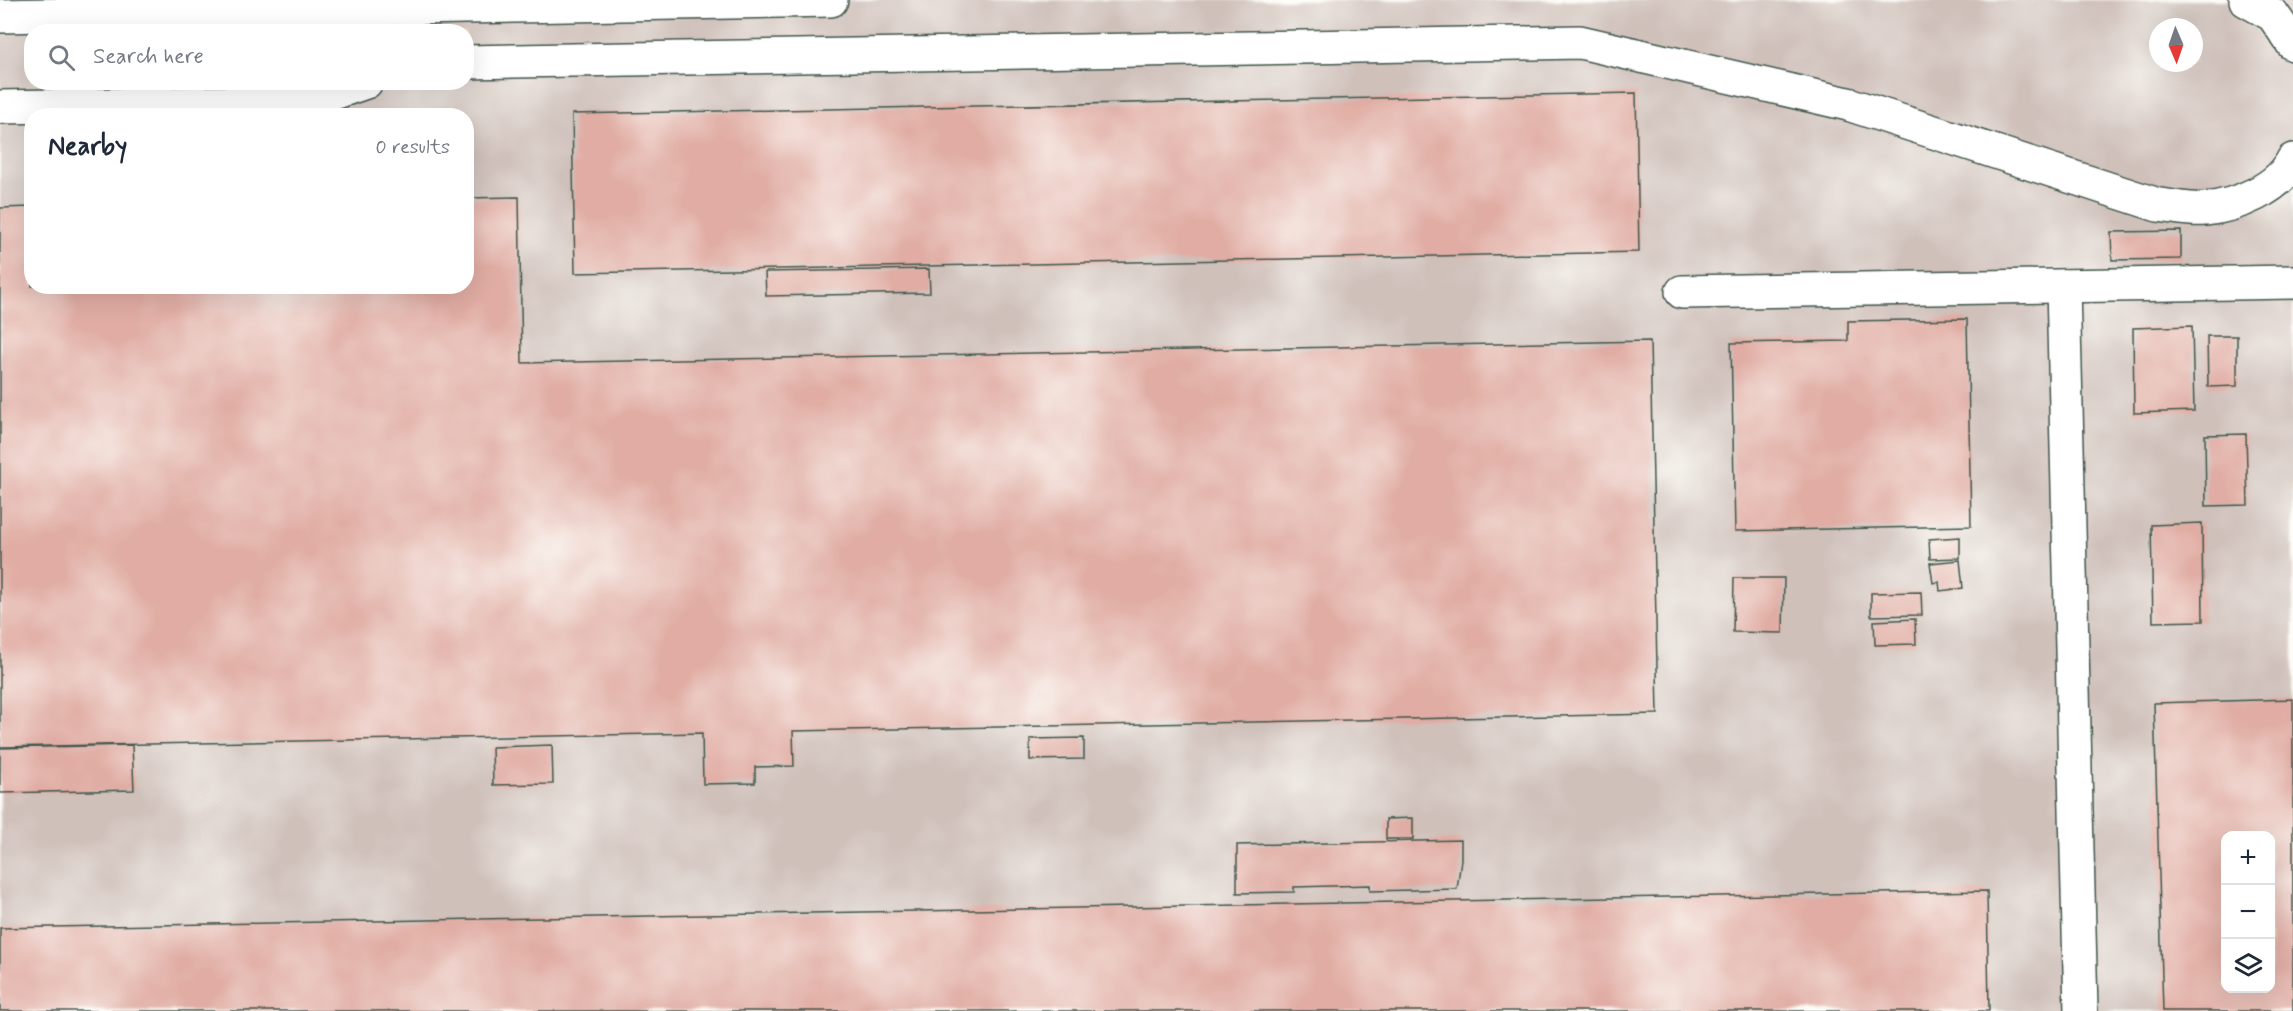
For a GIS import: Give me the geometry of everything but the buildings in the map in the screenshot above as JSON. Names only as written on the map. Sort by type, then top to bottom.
[{"type":"lane","points":[[0,16],[831,0]]},
{"type":"lane","points":[[2246,0],[2272,15],[2293,44]]},
{"type":"lane","points":[[474,62],[1580,42],[1848,104],[2158,205],[2204,209],[2251,198],[2288,171],[2293,160]]},
{"type":"lane","points":[[0,107],[276,102],[325,96],[343,90]]},
{"type":"lane","points":[[1682,292],[2293,282]]},
{"type":"lane","points":[[2063,286],[2081,1011]]},
{"type":"shaded area","points":[[0,0],[2293,0],[2293,1011],[0,1011]]}]
